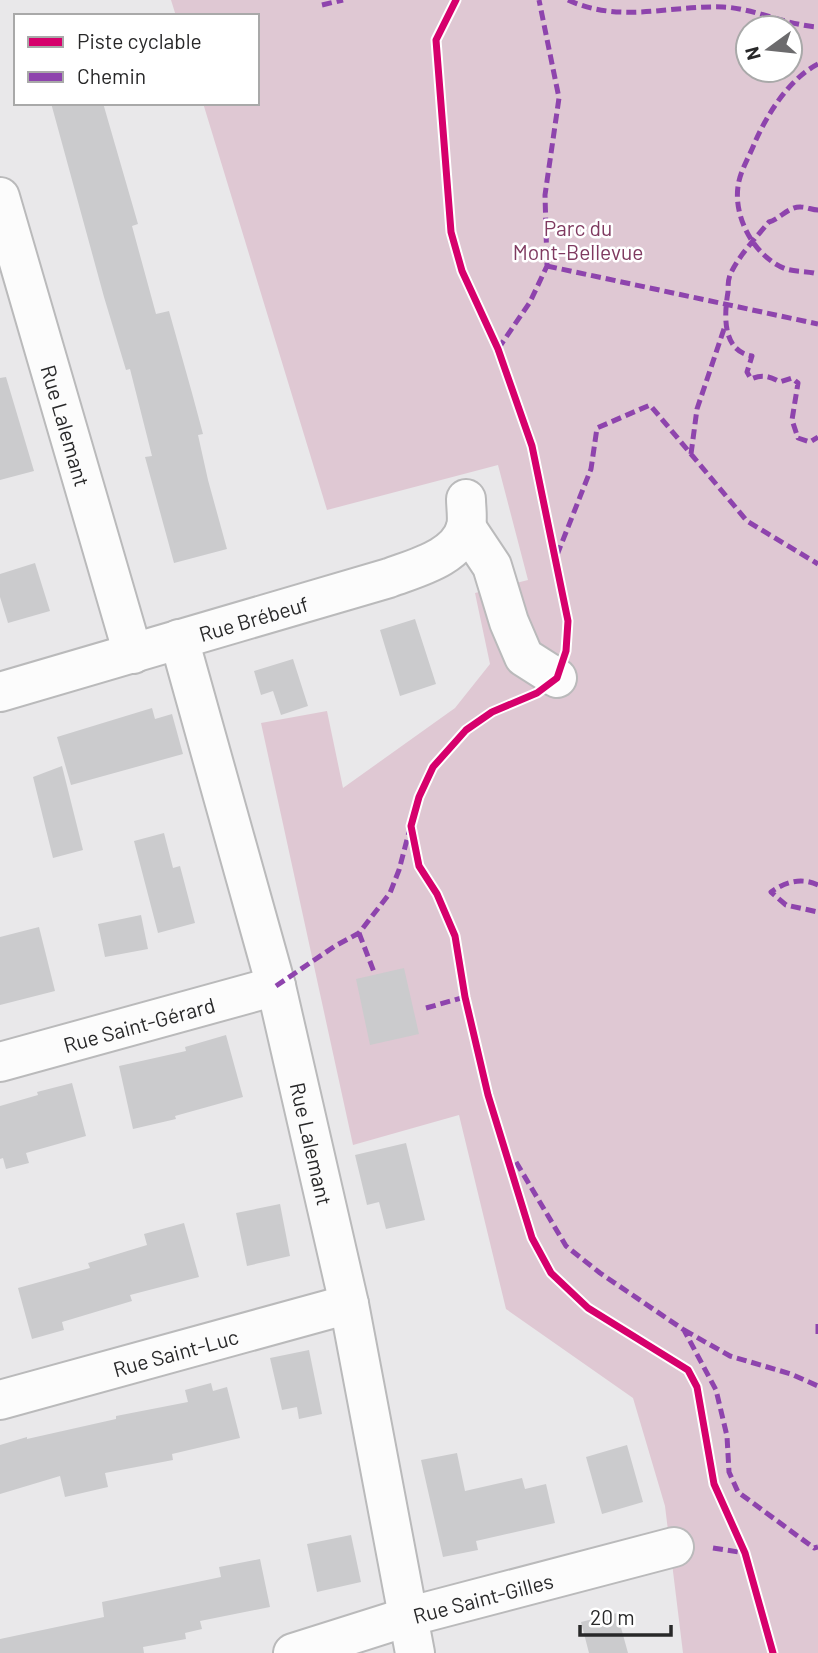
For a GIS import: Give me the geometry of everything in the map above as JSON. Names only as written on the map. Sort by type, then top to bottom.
[{"type":"street","name":"Rue Lalemant","points":[[0,197],[133,654]]},
{"type":"street","name":"Rue Brébeuf","points":[[0,692],[389,578],[431,562],[456,545],[466,513],[492,566],[509,622],[524,657],[557,678]]},
{"type":"street","name":"Rue Lalemant","points":[[179,639],[276,986],[349,1304],[411,1635]]},
{"type":"street","name":"Rue Saint-Gérard","points":[[0,1062],[276,986]]},
{"type":"street","name":"Rue Saint-Luc","points":[[0,1400],[349,1304]]},
{"type":"street","name":"Rue Saint-Gilles","points":[[293,1653],[411,1635],[674,1547]]},
{"type":"green space","name":"Parc du Mont-Bellevue","points":[[171,0],[818,0],[818,1653],[683,1653],[665,1506],[633,1398],[506,1309],[459,1115],[353,1145],[261,723],[327,711],[343,788],[455,708],[490,664],[475,593],[528,580],[498,465],[327,510],[204,105],[259,105],[259,14],[175,14]]},
{"type":"building","points":[[52,105],[104,105],[138,224],[132,226],[156,314],[169,311],[192,393],[203,434],[198,435],[208,480],[227,549],[174,563],[145,457],[152,456],[130,369],[126,370]]},
{"type":"building","points":[[6,377],[34,471],[0,480],[0,378]]},
{"type":"building","points":[[35,563],[50,611],[8,623],[0,597],[0,574]]},
{"type":"building","points":[[415,619],[436,684],[400,696],[380,630]]},
{"type":"building","points":[[293,659],[308,706],[281,715],[273,691],[261,695],[254,671]]},
{"type":"building","points":[[152,708],[155,719],[172,714],[183,754],[71,785],[57,737]]},
{"type":"building","points":[[62,766],[83,850],[53,858],[33,777]]},
{"type":"building","points":[[164,833],[173,868],[180,866],[195,923],[158,933],[134,841]]},
{"type":"building","points":[[141,915],[148,949],[105,957],[98,924]]},
{"type":"building","points":[[39,927],[55,991],[0,1005],[0,937]]},
{"type":"building","points":[[404,968],[419,1034],[370,1045],[356,979]]},
{"type":"building","points":[[226,1035],[243,1097],[175,1116],[176,1119],[133,1129],[119,1066],[186,1051],[185,1047]]},
{"type":"building","points":[[72,1083],[86,1136],[26,1153],[29,1163],[6,1169],[3,1158],[0,1159],[0,1106]]},
{"type":"building","points":[[406,1143],[425,1220],[386,1229],[379,1202],[367,1205],[355,1155]]},
{"type":"building","points":[[280,1204],[290,1256],[247,1266],[236,1213]]},
{"type":"building","points":[[184,1223],[199,1277],[130,1295],[132,1301],[62,1322],[64,1330],[32,1339],[18,1288],[90,1268],[88,1263],[147,1245],[144,1234]]},
{"type":"building","points":[[309,1350],[322,1414],[299,1419],[297,1407],[282,1410],[270,1358]]},
{"type":"building","points":[[211,1383],[213,1391],[227,1387],[240,1438],[172,1454],[173,1460],[105,1473],[108,1487],[65,1497],[60,1476],[0,1494],[0,1445],[116,1419],[116,1416],[188,1402],[185,1390]]},
{"type":"building","points":[[627,1445],[643,1502],[602,1514],[586,1457]]},
{"type":"building","points":[[457,1453],[465,1491],[522,1478],[525,1489],[546,1484],[555,1523],[476,1541],[478,1550],[443,1557],[421,1460]]},
{"type":"building","points":[[351,1535],[361,1582],[317,1592],[307,1544]]},
{"type":"building","points":[[260,1559],[270,1607],[200,1621],[202,1629],[185,1633],[186,1639],[143,1647],[144,1653],[0,1653],[0,1639],[104,1617],[102,1602],[221,1577],[219,1567]]},
{"type":"building","points":[[617,1613],[628,1653],[589,1653],[581,1622]]},
{"type":"marked path","points":[[322,5],[343,0]]},
{"type":"marked path","points":[[498,349],[530,302],[547,266],[545,195],[559,98],[539,0]]},
{"type":"marked path","points":[[568,0],[587,7],[626,12],[703,7],[734,8],[818,27]]},
{"type":"marked path","points":[[818,64],[798,78],[773,109],[744,166],[737,194],[742,221],[755,245],[764,255],[786,269],[818,274]]},
{"type":"marked path","points":[[818,210],[797,207],[769,222],[733,268],[728,281],[726,311],[730,340],[742,353],[752,356],[747,372],[751,379],[765,376],[780,382],[792,378],[798,383],[792,420],[798,438],[810,442],[818,437]]},
{"type":"marked path","points":[[547,266],[818,324]]},
{"type":"marked path","points":[[691,454],[697,409],[725,326]]},
{"type":"marked path","points":[[557,555],[591,469],[597,428],[650,405],[747,521],[818,564]]},
{"type":"marked path","points":[[276,986],[359,933],[390,893],[409,832]]},
{"type":"marked path","points":[[818,885],[805,881],[793,882],[771,892],[786,905],[818,912]]},
{"type":"marked path","points":[[359,933],[374,972]]},
{"type":"marked path","points":[[426,1008],[465,997]]},
{"type":"marked path","points":[[516,1162],[566,1246],[600,1273],[684,1330],[716,1390],[727,1436],[729,1472],[738,1492],[814,1548],[818,1547]]},
{"type":"marked path","points":[[818,1324],[818,1335]]},
{"type":"marked path","points":[[684,1330],[730,1356],[791,1374],[818,1386]]},
{"type":"marked path","points":[[713,1548],[745,1553]]},
{"type":"cycle path","points":[[456,0],[436,40],[451,232],[462,271],[498,349],[532,446],[568,621],[566,651],[557,678],[537,693],[492,712],[466,730],[433,767],[419,797],[411,826],[419,866],[437,894],[455,936],[465,997],[488,1095],[532,1238],[551,1273],[588,1308],[688,1370],[697,1387],[714,1484],[745,1553],[773,1653]]}]
